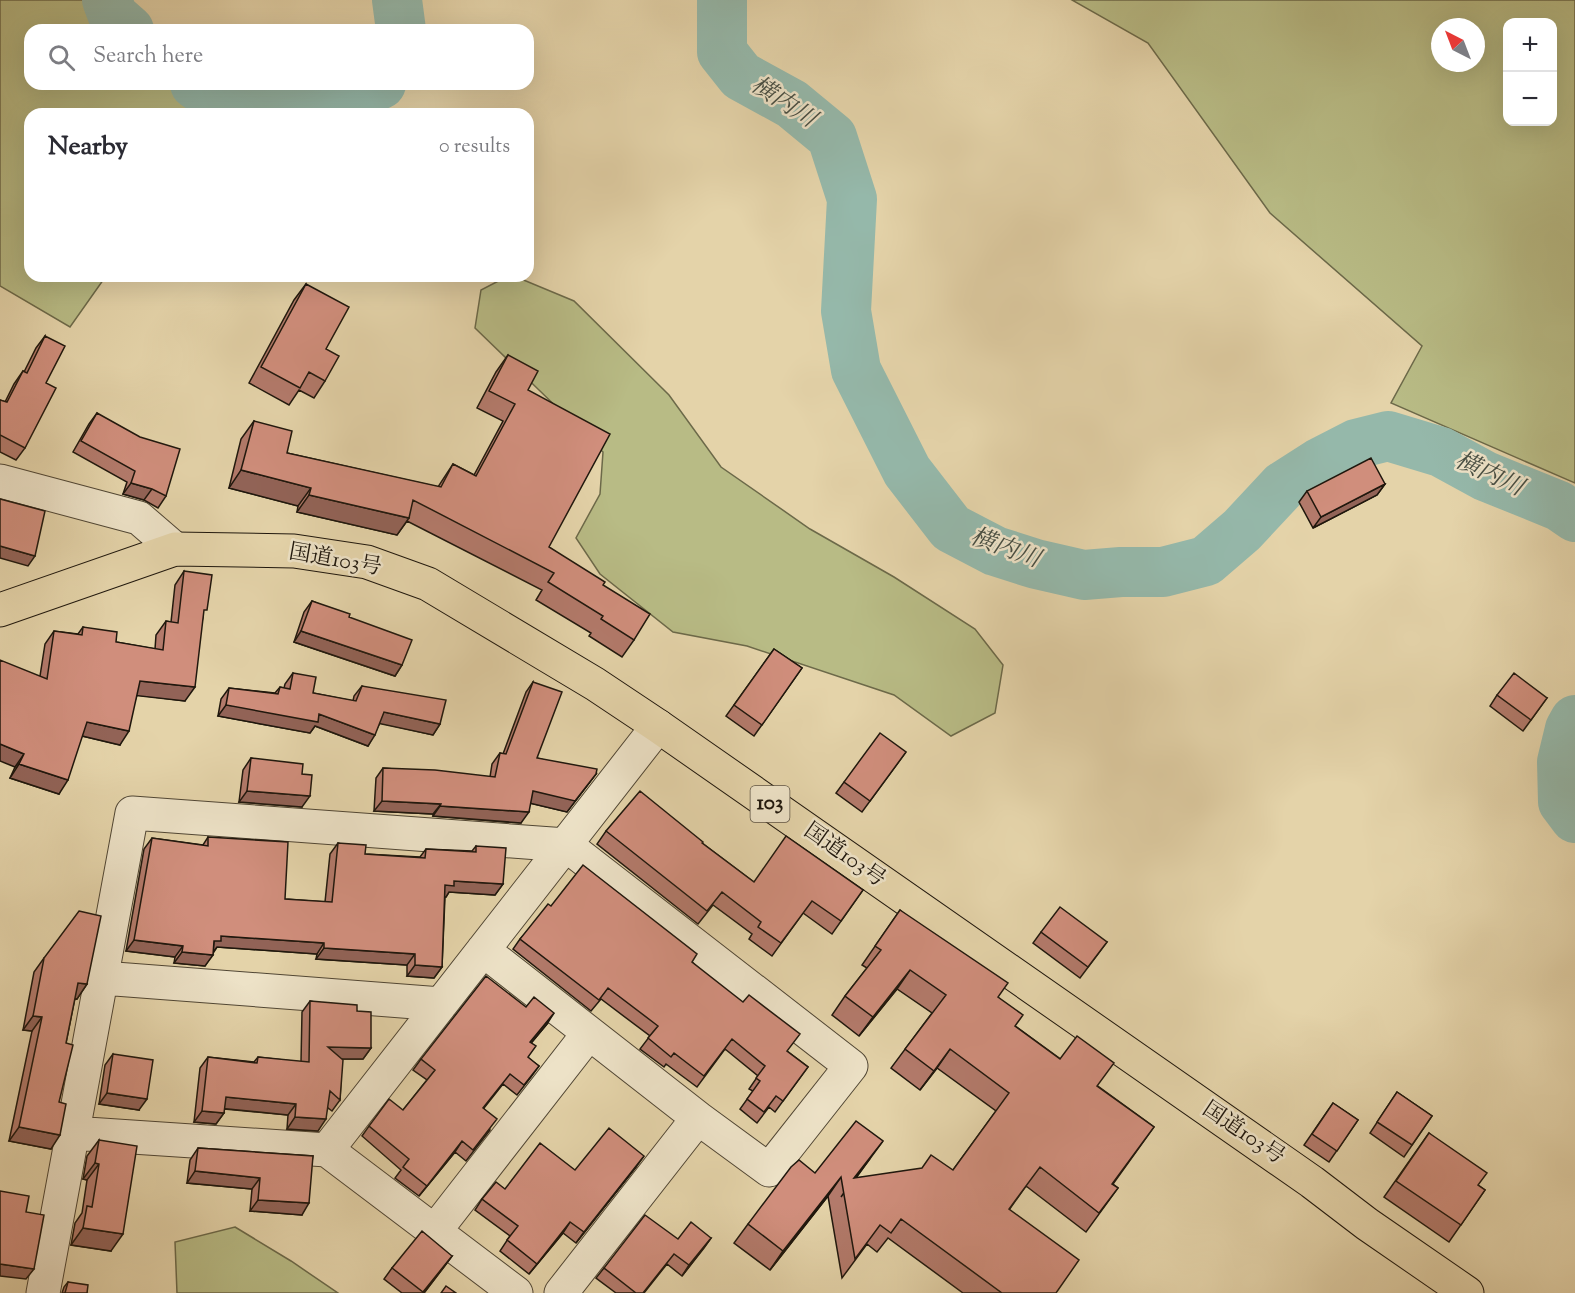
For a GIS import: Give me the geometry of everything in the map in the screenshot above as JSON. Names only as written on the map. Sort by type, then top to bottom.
[{"type":"highway","name":"国道103号","points":[[0,610],[175,549],[294,551],[368,562],[428,584],[585,677],[658,726],[1312,1182],[1367,1224],[1467,1293]]},
{"type":"street","points":[[0,481],[139,518],[175,549]]},
{"type":"street","points":[[327,1150],[658,726]]},
{"type":"street","points":[[43,1293],[132,813],[566,845],[851,1066],[769,1170],[698,1118],[483,950]]},
{"type":"street","points":[[102,978],[441,1004]]},
{"type":"street","points":[[434,1232],[589,1033]]},
{"type":"street","points":[[561,1293],[698,1118]]},
{"type":"street","points":[[72,1133],[327,1150],[516,1293]]},
{"type":"green space","points":[[0,0],[120,0],[126,24],[24,24],[24,90],[180,90],[205,108],[24,108],[24,282],[102,282],[70,327],[0,286]]},
{"type":"green space","points":[[1072,0],[1575,0],[1575,483],[1391,403],[1422,346],[1270,213],[1148,43]]},
{"type":"green space","points":[[496,282],[528,282],[574,301],[669,395],[721,467],[810,529],[894,577],[975,629],[1003,665],[995,713],[951,736],[894,695],[747,646],[673,632],[600,574],[576,538],[600,494],[603,452],[475,328],[481,290]]},
{"type":"green space","points":[[235,1227],[338,1293],[177,1293],[175,1242]]},
{"type":"building","points":[[306,284],[349,307],[326,349],[339,356],[325,381],[309,372],[300,388],[261,367]]},
{"type":"building","points":[[45,336],[65,346],[46,383],[56,388],[25,448],[0,435],[0,400],[7,402],[23,371],[27,373]]},
{"type":"building","points":[[508,355],[538,371],[528,390],[610,434],[549,547],[605,582],[603,585],[650,614],[634,640],[601,619],[603,616],[548,582],[554,573],[413,500],[409,518],[309,495],[311,488],[241,470],[254,421],[292,431],[287,453],[441,487],[453,464],[476,476],[515,404],[489,391]]},
{"type":"building","points":[[97,413],[140,437],[180,449],[166,496],[131,483],[135,471],[81,441]]},
{"type":"building","points":[[1371,458],[1385,484],[1321,517],[1307,491]]},
{"type":"building","points":[[0,499],[45,511],[35,556],[0,546]]},
{"type":"building","points":[[184,571],[212,575],[207,610],[204,610],[195,687],[140,681],[129,731],[87,722],[68,780],[19,764],[24,754],[0,744],[0,660],[47,679],[54,631],[82,635],[83,627],[117,632],[116,642],[163,650],[166,621],[178,623]]},
{"type":"building","points":[[312,601],[412,640],[402,665],[301,631]]},
{"type":"building","points":[[774,649],[802,668],[762,725],[734,705]]},
{"type":"building","points":[[293,673],[316,677],[313,693],[356,701],[362,686],[446,700],[440,724],[384,712],[375,735],[319,714],[318,722],[226,705],[229,688],[278,694],[280,687],[290,689]]},
{"type":"building","points":[[1514,673],[1547,698],[1531,720],[1497,695]]},
{"type":"building","points":[[533,682],[562,692],[537,758],[597,769],[596,774],[575,801],[533,791],[529,812],[382,801],[383,768],[435,770],[495,777],[500,753],[506,754]]},
{"type":"building","points":[[880,733],[906,752],[870,801],[844,782]]},
{"type":"building","points":[[251,758],[303,764],[302,774],[312,775],[310,796],[247,791]]},
{"type":"building","points":[[640,791],[702,843],[754,882],[786,836],[863,890],[841,921],[812,901],[781,943],[758,927],[761,922],[722,892],[707,911],[606,831]]},
{"type":"building","points":[[208,837],[288,842],[285,899],[332,902],[338,843],[366,845],[365,854],[425,858],[426,849],[476,852],[476,846],[506,848],[503,884],[454,881],[454,886],[445,885],[442,967],[415,965],[415,954],[324,948],[324,943],[221,936],[221,941],[214,941],[213,955],[182,952],[183,946],[134,940],[152,838],[208,846]]},
{"type":"building","points":[[583,865],[697,954],[692,962],[743,1002],[749,995],[800,1034],[787,1051],[808,1067],[783,1101],[776,1096],[764,1112],[747,1099],[760,1081],[756,1078],[765,1066],[732,1039],[704,1076],[674,1053],[671,1057],[648,1038],[658,1026],[608,988],[599,1000],[520,939],[548,904],[551,906]]},
{"type":"building","points":[[1060,907],[1107,942],[1088,967],[1041,932]]},
{"type":"building","points":[[900,910],[1008,983],[998,997],[1023,1015],[1015,1026],[1060,1059],[1077,1036],[1114,1063],[1097,1086],[1154,1127],[1112,1184],[1118,1188],[1099,1213],[1040,1167],[1009,1209],[1079,1260],[1056,1293],[1002,1293],[901,1219],[891,1233],[880,1225],[855,1259],[841,1177],[783,1251],[748,1224],[791,1167],[799,1160],[815,1173],[856,1121],[883,1141],[854,1178],[922,1168],[931,1155],[953,1170],[1009,1093],[950,1049],[934,1071],[905,1049],[946,995],[910,970],[873,1017],[845,996],[881,950],[875,946]]},
{"type":"building","points":[[79,911],[101,916],[87,984],[78,983],[66,1043],[73,1045],[59,1102],[66,1104],[60,1135],[19,1127],[42,1017],[33,1016],[44,958]]},
{"type":"building","points":[[486,976],[526,1007],[534,997],[554,1013],[530,1042],[536,1046],[528,1057],[539,1066],[524,1085],[510,1074],[483,1108],[497,1119],[473,1150],[462,1141],[427,1186],[403,1167],[409,1159],[369,1126],[389,1099],[403,1110],[435,1070],[421,1059]]},
{"type":"building","points":[[310,1001],[357,1005],[357,1011],[371,1012],[371,1048],[328,1047],[343,1060],[340,1100],[330,1091],[326,1119],[295,1117],[296,1104],[226,1097],[224,1113],[202,1111],[208,1057],[257,1063],[258,1057],[309,1062]]},
{"type":"building","points":[[113,1054],[153,1060],[147,1099],[107,1093]]},
{"type":"building","points":[[1397,1092],[1432,1116],[1412,1145],[1377,1122]]},
{"type":"building","points":[[1333,1103],[1358,1120],[1337,1151],[1312,1134]]},
{"type":"building","points":[[609,1128],[644,1156],[584,1232],[570,1222],[537,1264],[507,1240],[518,1226],[482,1199],[496,1182],[505,1189],[540,1143],[575,1170]]},
{"type":"building","points":[[1429,1133],[1487,1173],[1478,1185],[1485,1190],[1461,1225],[1396,1181]]},
{"type":"building","points":[[99,1140],[137,1146],[123,1234],[83,1228],[87,1206],[92,1207],[99,1164],[95,1163]]},
{"type":"building","points":[[198,1148],[313,1156],[309,1203],[258,1200],[260,1178],[195,1171]]},
{"type":"building","points":[[0,1191],[29,1196],[26,1212],[44,1215],[34,1269],[0,1264]]},
{"type":"building","points":[[645,1215],[678,1239],[691,1222],[711,1238],[689,1265],[674,1254],[643,1293],[636,1293],[604,1268]]},
{"type":"building","points":[[422,1231],[452,1256],[423,1292],[392,1268]]},
{"type":"building","points":[[68,1282],[88,1285],[87,1293],[65,1293]]},
{"type":"building","points":[[446,1286],[456,1293],[441,1293]]},
{"type":"waterway","name":"横内川","points":[[107,0],[113,16],[122,24]]},
{"type":"waterway","name":"横内川","points":[[397,0],[400,24]]},
{"type":"waterway","name":"横内川","points":[[722,0],[722,52],[741,76],[792,104],[832,137],[852,199],[846,311],[856,370],[907,471],[951,528],[995,551],[1036,564],[1084,575],[1163,572],[1206,561],[1242,530],[1283,486],[1319,463],[1356,444],[1388,436],[1441,452],[1485,476],[1559,506],[1575,517]]},
{"type":"waterway","name":"横内川","points":[[204,90],[225,105],[251,108]]},
{"type":"waterway","name":"横内川","points":[[277,108],[335,93],[357,93],[365,90]]},
{"type":"waterway","name":"横内川","points":[[1575,720],[1570,729],[1562,762],[1563,802],[1575,818]]}]
